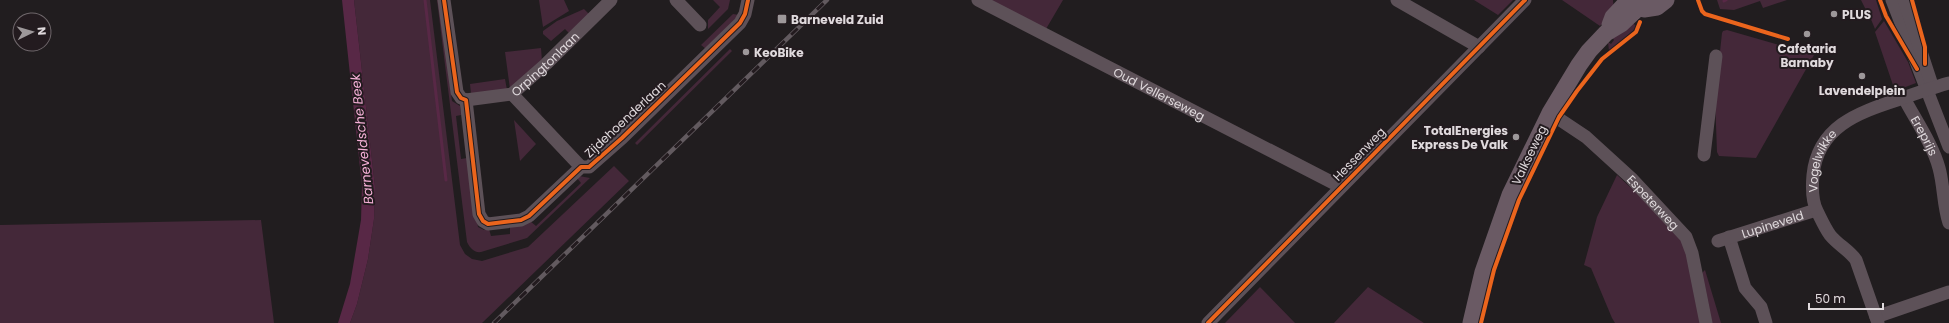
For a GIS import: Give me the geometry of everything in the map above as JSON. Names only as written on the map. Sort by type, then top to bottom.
[{"type":"main road","points":[[1634,2],[1652,8],[1662,4],[1666,0]]},
{"type":"main road","name":"Valkseweg","points":[[1470,323],[1483,272],[1510,195],[1550,113],[1579,65],[1606,33],[1621,24],[1634,2]]},
{"type":"street","name":"Zijdehoenderlaan","points":[[444,0],[457,92],[461,98],[466,100],[480,214],[483,221],[488,224],[520,220],[529,216],[581,167],[589,167],[622,138],[727,36],[744,18],[748,0]]},
{"type":"street","name":"Orpingtonlaan","points":[[466,100],[512,94],[546,64],[611,0]]},
{"type":"street","points":[[676,0],[700,25]]},
{"type":"street","name":"Oud Vellerseweg","points":[[978,0],[1341,187]]},
{"type":"street","points":[[1398,0],[1479,47]]},
{"type":"street","name":"Hessenweg","points":[[1208,323],[1525,0]]},
{"type":"street","points":[[1892,0],[1930,89],[1943,113],[1943,130],[1949,147]]},
{"type":"street","points":[[1904,0],[1930,89]]},
{"type":"street","points":[[1704,155],[1716,56]]},
{"type":"street","name":"Vogelwikke","points":[[1877,320],[1856,260],[1851,253],[1831,236],[1816,210],[1812,184],[1814,164],[1823,144],[1835,129],[1849,119],[1869,109],[1949,83]]},
{"type":"street","points":[[512,94],[581,167]]},
{"type":"street","name":"Ereprijs","points":[[1904,98],[1939,166],[1944,191],[1945,212],[1949,223]]},
{"type":"street","name":"Espeterweg","points":[[1550,113],[1586,136],[1631,178],[1686,237],[1692,253],[1706,323]]},
{"type":"street","name":"Lupineveld","points":[[1766,323],[1761,307],[1745,288],[1723,239],[1816,210]]},
{"type":"street","points":[[1877,320],[1949,292]]},
{"type":"shaded area","points":[[354,0],[430,0],[460,245],[465,254],[472,259],[482,261],[528,247],[614,166],[629,181],[482,323],[350,323],[357,304],[368,259],[374,219],[375,187]]},
{"type":"shaded area","points":[[437,0],[439,0],[452,101],[460,106],[461,115],[456,116],[461,159],[467,158],[478,227],[484,230],[489,229],[491,236],[510,234],[510,227],[530,221],[536,226],[581,183],[577,178],[579,176],[590,178],[527,238],[481,252],[472,250],[467,242]]},
{"type":"shaded area","points":[[539,0],[564,0],[569,11],[543,27]]},
{"type":"shaded area","points":[[713,0],[730,0],[728,9],[708,29],[708,20],[720,7]]},
{"type":"shaded area","points":[[988,0],[1063,0],[1046,29]]},
{"type":"shaded area","points":[[1474,0],[1513,0],[1498,15]]},
{"type":"shaded area","points":[[1562,0],[1613,0],[1614,11],[1600,26]]},
{"type":"shaded area","points":[[1717,0],[1787,0],[1763,8],[1760,1],[1734,10],[1720,9]]},
{"type":"shaded area","points":[[1861,0],[1876,0],[1882,19],[1875,29],[1868,12]]},
{"type":"shaded area","points":[[584,9],[589,14],[570,34],[565,29],[551,41],[543,34],[543,31],[557,21]]},
{"type":"shaded area","points":[[733,14],[739,15],[706,49],[701,45]]},
{"type":"shaded area","points":[[1630,20],[1636,26],[1633,31],[1609,51],[1608,42],[1611,44],[1614,40],[1612,37]]},
{"type":"shaded area","points":[[1884,21],[1908,62],[1916,83],[1895,91],[1875,32]]},
{"type":"shaded area","points":[[1727,30],[1814,55],[1756,158],[1719,156],[1717,152],[1715,98],[1722,33],[1723,31]]},
{"type":"shaded area","points":[[541,48],[542,61],[510,89],[505,52]]},
{"type":"shaded area","points":[[730,49],[732,51],[637,145],[635,143]]},
{"type":"shaded area","points":[[505,79],[507,90],[471,94],[470,84]]},
{"type":"shaded area","points":[[514,120],[536,144],[520,161]]},
{"type":"shaded area","points":[[1617,175],[1678,231],[1686,248],[1700,323],[1615,323],[1612,318],[1591,268],[1584,265],[1597,217]]},
{"type":"shaded area","points":[[261,220],[274,323],[0,323],[0,225]]},
{"type":"shaded area","points":[[1705,270],[1721,323],[1711,323],[1701,274]]},
{"type":"shaded area","points":[[1260,287],[1295,323],[1225,323]]},
{"type":"shaded area","points":[[1368,287],[1424,323],[1334,323]]},
{"type":"water","name":"Barneveldsche Beek","points":[[342,0],[354,0],[375,187],[374,219],[368,259],[357,304],[350,323],[338,323],[350,284],[361,220],[362,186]]},
{"type":"waterway","points":[[425,0],[446,180]]},
{"type":"railway","points":[[494,323],[827,0]]},
{"type":"cycle path","points":[[444,0],[457,92],[461,98],[466,100],[479,214],[483,221],[488,224],[521,220],[529,216],[581,167],[589,167],[622,138],[740,23],[745,14],[748,0]]},
{"type":"cycle path","points":[[1208,323],[1525,0]]},
{"type":"cycle path","points":[[1698,0],[1702,11],[1705,14],[1788,39]]},
{"type":"cycle path","points":[[1880,0],[1886,16],[1917,69]]},
{"type":"cycle path","points":[[1912,0],[1925,47],[1925,64]]},
{"type":"cycle path","points":[[1481,323],[1494,270],[1519,200],[1559,117],[1602,59],[1636,32],[1640,22]]},
{"type":"place","name":"PLUS","points":[[1834,14]]},
{"type":"place","name":"Barneveld Zuid","points":[[782,19]]},
{"type":"place","name":"Cafetaria Barnaby","points":[[1807,34]]},
{"type":"place","name":"KeoBike","points":[[746,52]]},
{"type":"place","name":"Lavendelplein","points":[[1862,76]]},
{"type":"place","name":"TotalEnergies Express De Valk","points":[[1516,137]]}]
